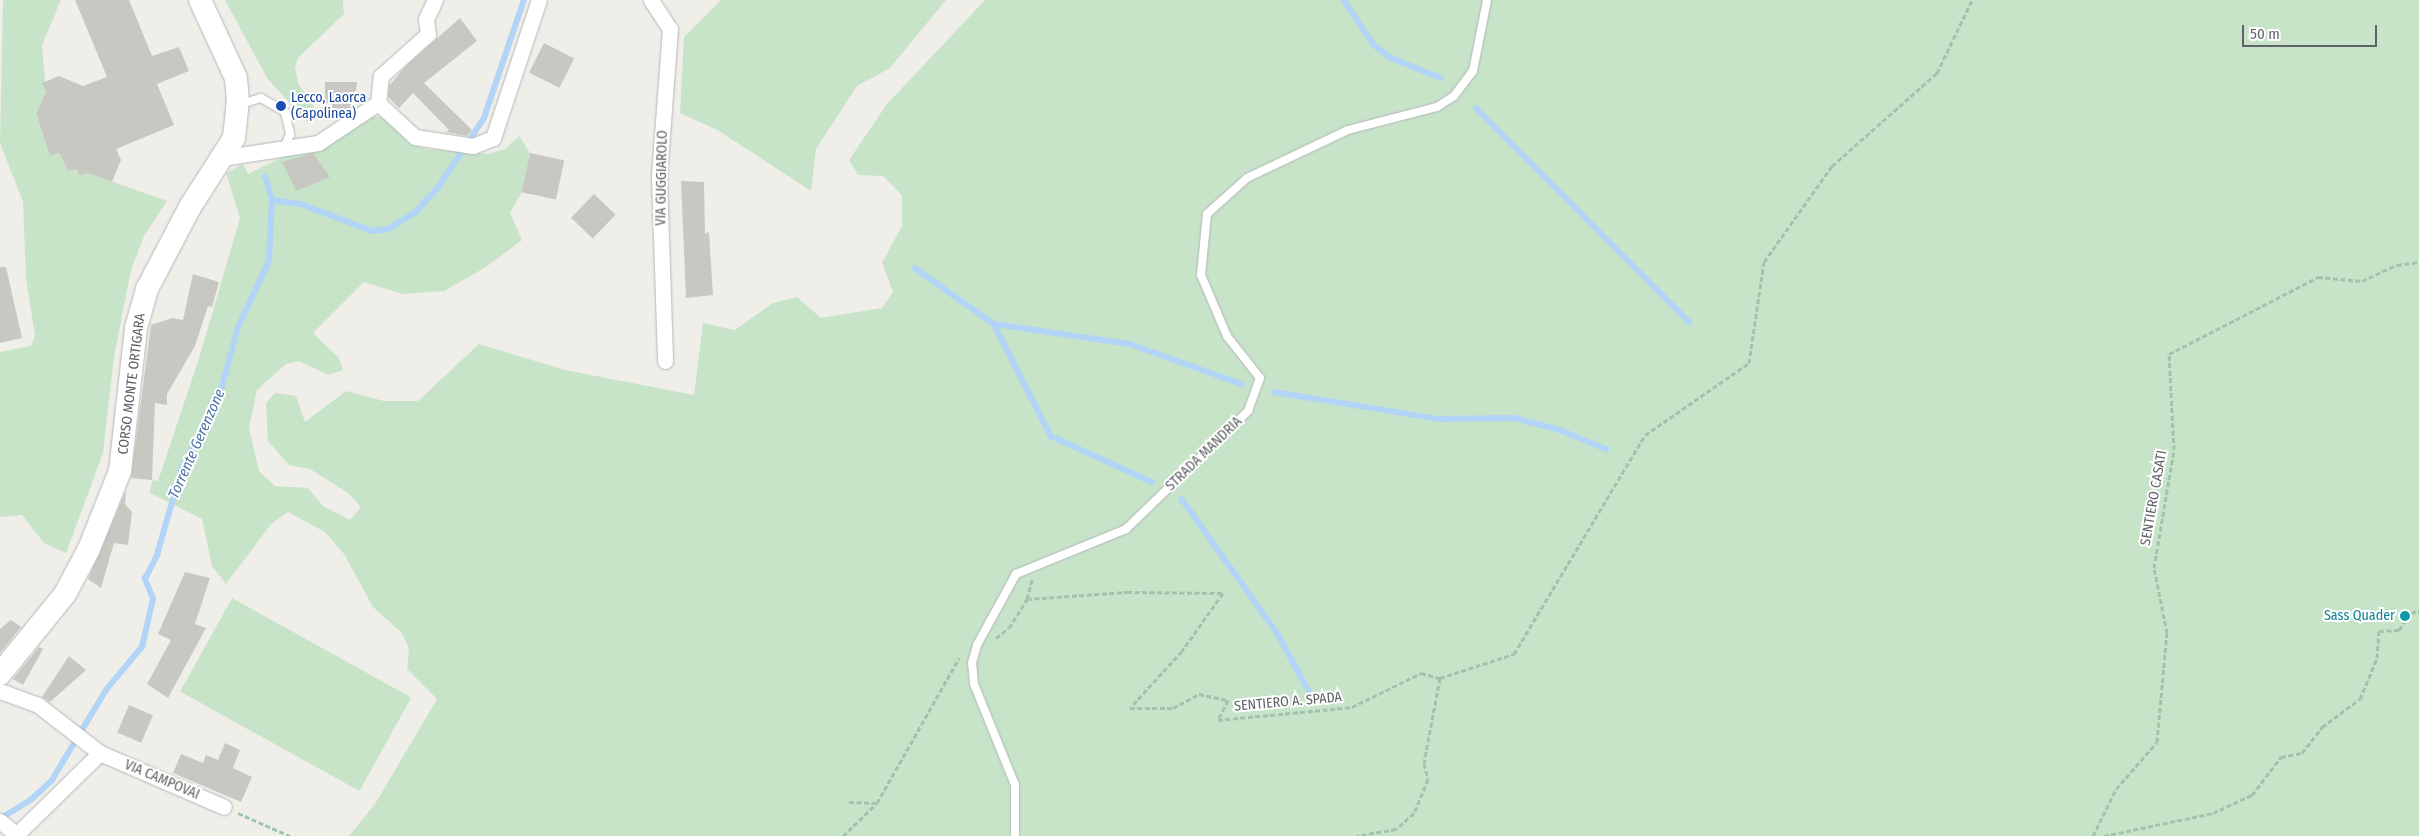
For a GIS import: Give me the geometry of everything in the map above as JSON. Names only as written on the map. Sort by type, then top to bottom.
[{"type":"main road","name":"CORSO MONTE ORTIGARA","points":[[0,674],[65,594],[89,549],[120,471],[136,328],[144,297],[190,207],[234,138],[238,107],[234,72],[200,0]]},
{"type":"street","points":[[221,158],[276,153],[318,143],[378,103],[381,76],[428,34],[426,19],[435,0]]},
{"type":"street","points":[[378,103],[415,137],[473,146],[493,138],[539,0]]},
{"type":"street","name":"VIA GUGGIAROLO","points":[[650,0],[670,29],[659,177],[665,361]]},
{"type":"street","name":"VIA CAMPOVAI","points":[[0,691],[38,705],[65,729],[100,753],[224,807]]},
{"type":"street","points":[[12,829],[100,753]]},
{"type":"lane","name":"STRADA MANDRIA","points":[[1015,836],[1015,785],[974,684],[972,663],[977,645],[1016,574],[1126,529],[1248,411],[1260,378],[1227,336],[1201,276],[1207,214],[1247,178],[1348,130],[1437,107],[1454,96],[1474,72],[1487,0]]},
{"type":"lane","points":[[238,107],[245,100],[261,98],[285,112],[290,138],[276,153]]},
{"type":"path","points":[[1357,836],[1396,829],[1414,813],[1428,779],[1424,763],[1440,678],[1514,654],[1644,435],[1749,364],[1764,262],[1832,166],[1937,73],[1972,0]]},
{"type":"path","name":"SENTIERO CASATI","points":[[2093,836],[2116,789],[2157,742],[2167,633],[2154,568],[2174,450],[2169,354],[2318,277],[2362,281],[2397,265],[2419,262]]},
{"type":"path","name":"SENTIERO A. SPADA","points":[[983,636],[994,640],[1009,628],[1027,599],[1128,592],[1223,593],[1182,651],[1130,708],[1174,708],[1199,694],[1228,700],[1218,720],[1352,707],[1421,673],[1440,678]]},
{"type":"path","points":[[2104,836],[2205,815],[2252,795],[2281,757],[2302,753],[2322,727],[2360,699],[2376,658],[2379,630],[2400,630],[2410,613],[2419,611]]},
{"type":"path","points":[[843,836],[877,803],[949,671],[967,648],[977,645]]},
{"type":"path","points":[[849,802],[877,803]]},
{"type":"path","points":[[224,807],[290,836]]},
{"type":"green space","points":[[3,0],[61,0],[42,45],[46,92],[36,113],[50,155],[59,153],[68,171],[76,169],[80,176],[88,173],[167,201],[144,236],[131,270],[114,357],[103,453],[66,553],[44,543],[22,515],[0,517],[0,352],[31,346],[35,336],[26,278],[23,202],[0,143]]},
{"type":"green space","points":[[225,0],[343,0],[344,14],[298,58],[295,67],[298,83],[316,110],[308,123],[267,78]]},
{"type":"green space","points":[[721,0],[946,0],[890,68],[857,86],[816,149],[811,191],[719,131],[680,113],[684,37]]},
{"type":"green space","points":[[985,0],[2419,0],[2419,836],[349,836],[375,804],[437,699],[407,669],[409,648],[401,632],[373,607],[344,554],[325,532],[288,512],[272,523],[226,584],[212,566],[202,519],[150,493],[152,480],[158,481],[200,355],[240,218],[226,173],[243,164],[248,174],[371,115],[389,120],[408,143],[426,149],[488,154],[505,149],[519,136],[530,153],[522,192],[510,213],[522,240],[486,267],[444,291],[403,294],[364,282],[313,333],[339,358],[343,370],[328,375],[299,361],[286,364],[257,390],[249,428],[259,471],[275,486],[308,488],[323,506],[350,520],[361,507],[348,493],[310,469],[289,465],[268,441],[266,403],[275,393],[296,396],[305,422],[346,391],[384,401],[418,401],[479,344],[565,370],[694,395],[703,323],[735,330],[773,303],[797,297],[821,318],[882,308],[893,292],[882,263],[902,226],[902,195],[883,176],[858,175],[849,160],[887,104]]},
{"type":"green space","points":[[232,598],[411,697],[359,791],[180,692]]},
{"type":"building","points":[[75,0],[129,0],[152,56],[179,47],[189,71],[157,84],[174,125],[116,149],[121,160],[112,182],[88,173],[80,176],[76,169],[68,171],[59,153],[50,156],[36,113],[46,92],[42,83],[59,76],[83,86],[107,77]]},
{"type":"building","points":[[460,18],[477,41],[424,83],[472,130],[467,136],[446,132],[449,130],[413,93],[399,108],[388,97],[389,86],[406,66]]},
{"type":"building","points":[[544,43],[574,58],[559,88],[529,72]]},
{"type":"building","points":[[325,82],[357,82],[354,108],[332,116],[332,103],[325,103]]},
{"type":"building","points":[[313,153],[330,177],[296,191],[282,162]]},
{"type":"building","points":[[530,153],[564,160],[556,199],[522,192]]},
{"type":"building","points":[[681,181],[704,182],[705,234],[709,232],[713,295],[686,298]]},
{"type":"building","points":[[594,194],[616,215],[593,239],[571,218]]},
{"type":"building","points":[[0,267],[6,267],[22,338],[0,343]]},
{"type":"building","points":[[193,274],[219,282],[212,307],[208,306],[195,346],[167,394],[167,405],[155,403],[152,480],[131,478],[151,325],[172,318],[183,320]]},
{"type":"building","points":[[126,491],[125,504],[132,512],[128,545],[114,543],[101,588],[88,579]]},
{"type":"building","points":[[185,572],[210,578],[195,624],[206,628],[168,698],[147,684],[171,640],[158,634]]},
{"type":"building","points":[[11,620],[21,627],[0,653],[0,629]]},
{"type":"building","points":[[39,647],[43,649],[23,685],[13,679]]},
{"type":"building","points":[[69,656],[86,670],[50,702],[42,697]]},
{"type":"building","points":[[129,705],[153,715],[141,743],[117,733]]},
{"type":"building","points":[[225,743],[240,750],[233,768],[252,777],[241,802],[173,773],[181,754],[203,763],[206,755],[218,760]]},
{"type":"waterway","name":"Torrente Gerenzone","points":[[272,200],[301,204],[372,231],[388,229],[415,213],[440,185],[484,118],[524,0]]},
{"type":"waterway","points":[[1344,0],[1374,45],[1391,58],[1441,78]]},
{"type":"waterway","points":[[1476,108],[1689,322]]},
{"type":"waterway","name":"Torrente Gerenzone","points":[[0,819],[33,798],[52,780],[106,690],[142,647],[153,599],[145,579],[157,555],[182,468],[219,398],[238,327],[269,261],[272,200],[265,177]]},
{"type":"waterway","points":[[915,268],[994,324],[1130,344],[1242,384]]},
{"type":"waterway","points":[[994,324],[1051,436],[1152,482]]},
{"type":"waterway","points":[[1274,392],[1438,419],[1514,418],[1560,430],[1606,449]]},
{"type":"waterway","points":[[1182,499],[1278,634],[1311,695]]},
{"type":"place","name":"Lecco, Laorca (Capolinea)","points":[[281,106]]},
{"type":"place","name":"Sass Quader","points":[[2405,616]]}]
